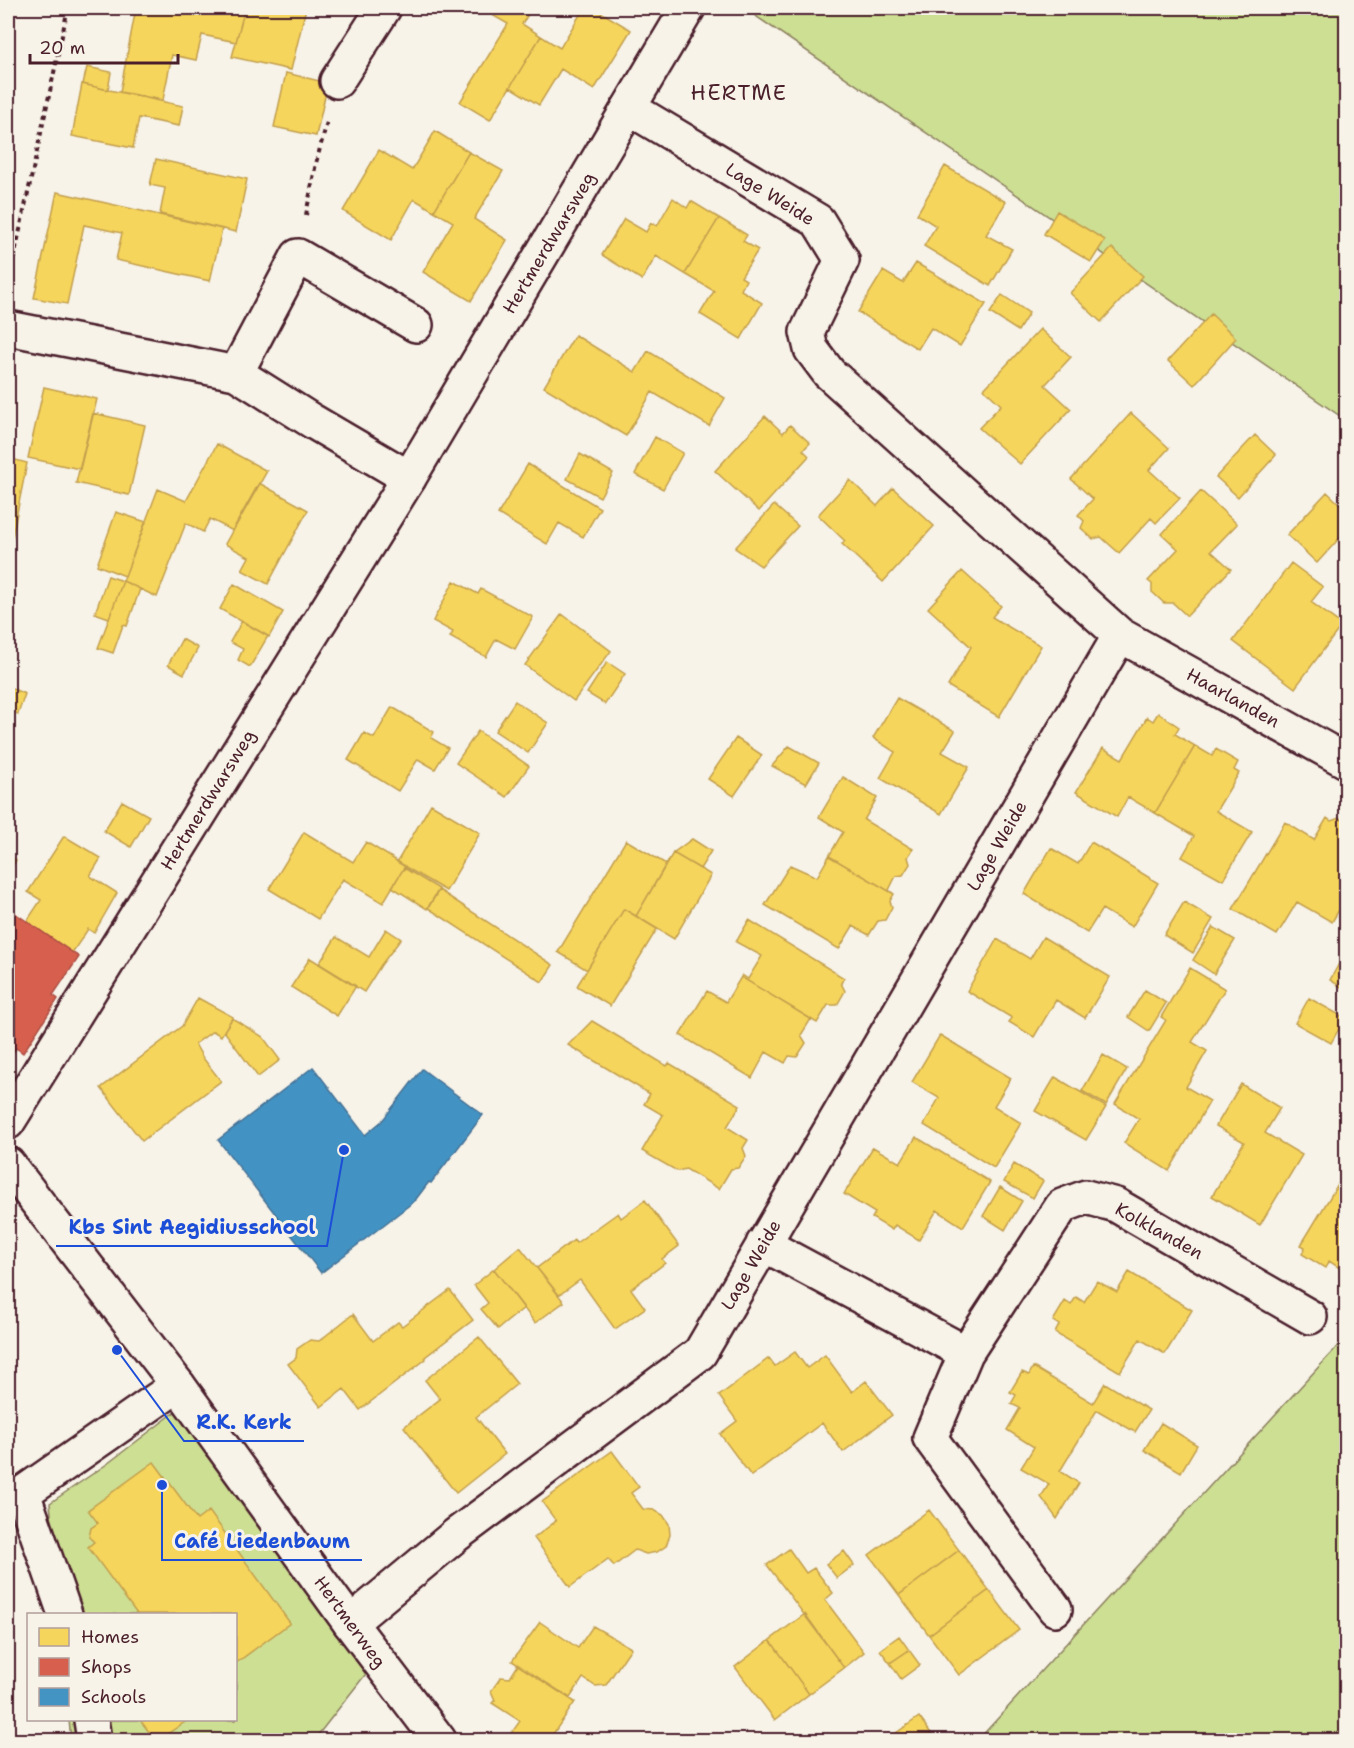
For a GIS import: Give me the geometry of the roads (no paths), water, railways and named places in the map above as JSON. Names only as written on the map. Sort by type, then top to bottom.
[{"type":"street","points":[[337,81],[384,8]]},
{"type":"street","name":"Hertmerdwarsweg","points":[[8,1122],[409,478],[688,8]]},
{"type":"street","name":"Lage Weide","points":[[350,1623],[456,1535],[700,1353],[1120,635],[830,373],[811,349],[807,332],[842,260],[818,222],[629,108]]},
{"type":"street","points":[[236,372],[298,256],[416,325]]},
{"type":"street","points":[[8,328],[236,372],[312,421],[409,478]]},
{"type":"street","name":"Haarlanden","points":[[1120,635],[1347,761]]},
{"type":"street","name":"Hertmerweg","points":[[8,1164],[178,1385],[350,1623],[439,1740]]},
{"type":"street","name":"Kolklanden","points":[[1055,1609],[930,1438],[966,1353],[1062,1206],[1086,1197],[1116,1205],[1310,1317]]},
{"type":"street","points":[[763,1244],[966,1353]]},
{"type":"street","points":[[65,1613],[15,1488],[178,1385]]},
{"type":"street","points":[[91,1721],[94,1740]]},
{"type":"place","name":"Kbs Sint Aegidiusschool","points":[[344,1150]]},
{"type":"place","name":"R.K. Kerk","points":[[117,1350]]},
{"type":"place","name":"Café Liedenbaum","points":[[162,1485]]},
{"type":"district","name":"HERTME","points":[[739,93]]}]
